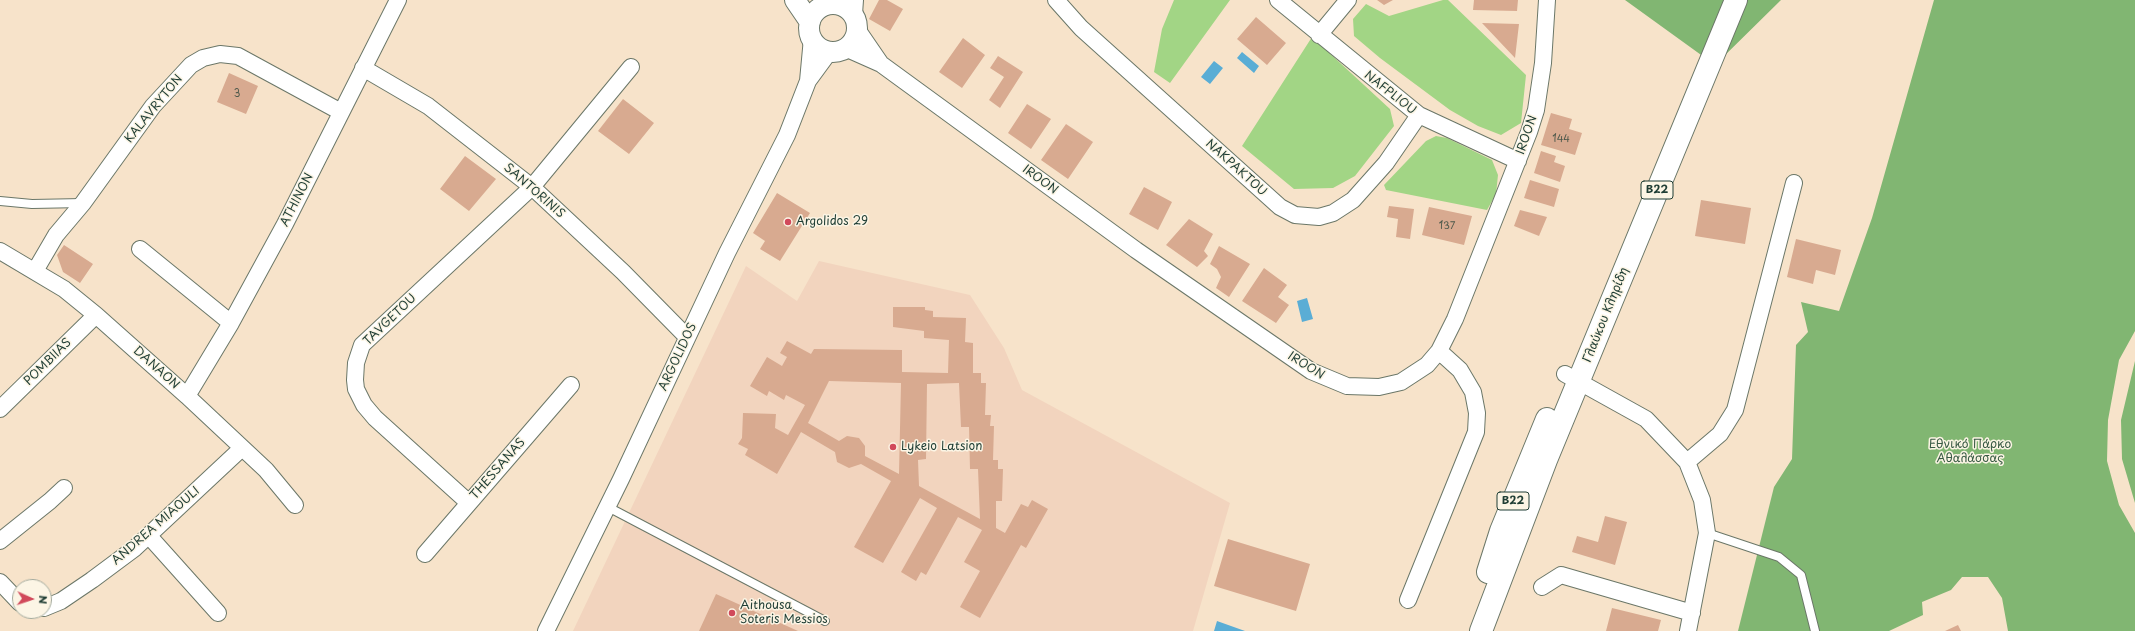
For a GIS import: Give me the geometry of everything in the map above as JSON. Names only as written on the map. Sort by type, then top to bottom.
[{"type":"main road","name":"Γλαύκου Κληρίδη","points":[[1481,631],[1546,460],[1572,377],[1720,0]]},
{"type":"main road","name":"Γλαύκου Κληρίδη","points":[[1469,631],[1501,531],[1572,377],[1736,0]]},
{"type":"street","points":[[795,0],[817,12],[842,5],[855,15],[856,37],[838,50],[816,44],[817,12]]},
{"type":"street","name":"NAKPAKTOU","points":[[1056,0],[1067,14],[1092,38],[1280,207],[1295,215],[1310,218],[1326,216],[1353,200],[1386,163],[1419,115]]},
{"type":"street","name":"NAFPLIOU","points":[[1278,0],[1319,35],[1419,115],[1518,161]]},
{"type":"street","points":[[1319,35],[1348,0]]},
{"type":"street","name":"IROON","points":[[838,50],[880,64],[1136,250],[1311,371],[1323,378],[1353,386],[1390,386],[1420,372],[1434,358],[1455,318],[1532,124],[1540,89],[1547,0]]},
{"type":"street","name":"ATHINON","points":[[187,396],[231,323],[285,224],[396,1]]},
{"type":"street","name":"ARGOLIDOS","points":[[546,631],[687,337],[771,170],[808,81],[817,12]]},
{"type":"street","name":"IROON","points":[[855,15],[880,64]]},
{"type":"street","name":"ARGOLIDOS","points":[[808,81],[838,50]]},
{"type":"street","name":"KALAVRYTON","points":[[35,271],[56,235],[83,203],[154,106],[191,65],[202,58],[220,54],[238,56],[341,112]]},
{"type":"street","name":"TAVGETOU","points":[[469,503],[369,412],[356,389],[356,363],[362,345],[532,187],[630,67]]},
{"type":"street","name":"SANTORINIS","points":[[363,68],[428,106],[532,187],[623,272],[687,337]]},
{"type":"street","points":[[1687,462],[1720,434],[1735,410],[1794,183]]},
{"type":"street","points":[[140,249],[231,323]]},
{"type":"street","name":"DANAON","points":[[0,251],[64,289],[96,315],[187,396],[266,470],[295,505]]},
{"type":"street","name":"POMBIIAS","points":[[0,409],[96,315]]},
{"type":"street","points":[[1408,600],[1476,432],[1477,413],[1473,392],[1462,373],[1439,350]]},
{"type":"street","points":[[1572,377],[1646,419],[1687,462],[1702,500],[1707,533],[1688,631]]},
{"type":"street","name":"THESSANAS","points":[[425,554],[571,385]]},
{"type":"street","name":"ANDREA MIAOULI","points":[[52,605],[61,601],[92,580],[149,536],[242,448]]},
{"type":"street","points":[[0,541],[64,488]]},
{"type":"street","points":[[149,536],[218,613]]},
{"type":"street","points":[[1542,587],[1561,576],[1692,613]]},
{"type":"street","points":[[0,582],[12,595]]},
{"type":"lane","points":[[0,200],[32,204],[83,203]]},
{"type":"lane","points":[[606,506],[825,621]]},
{"type":"lane","points":[[1707,533],[1779,557],[1801,575],[1815,631]]},
{"type":"shaded area","name":"Lykeio Latsion","points":[[819,261],[970,295],[1004,348],[1022,390],[1230,503],[1193,631],[573,631],[746,266],[797,301]]},
{"type":"green space","points":[[1174,0],[1230,0],[1170,83],[1154,72],[1162,29]]},
{"type":"green space","points":[[1443,0],[1448,0],[1526,75],[1521,123],[1501,135],[1478,126],[1450,110],[1380,58],[1354,36],[1353,19],[1366,4],[1389,16]]},
{"type":"green space","points":[[1625,0],[1781,0],[1715,65]]},
{"type":"green space","name":"Εθνικό Πάρκο Αθαλάσσας","points":[[1934,0],[2135,0],[2135,331],[2119,360],[2108,420],[2107,461],[2119,505],[2135,533],[2135,631],[2008,631],[2002,598],[1988,577],[1962,577],[1951,590],[1922,602],[1923,615],[1889,631],[1738,631],[1774,487],[1792,459],[1796,345],[1808,332],[1801,302],[1839,311],[1872,218]]},
{"type":"green space","points":[[1312,37],[1390,109],[1394,126],[1355,176],[1333,188],[1294,189],[1242,146]]},
{"type":"green space","points":[[1436,136],[1447,138],[1492,160],[1498,175],[1496,194],[1487,210],[1386,190],[1384,185],[1426,141]]},
{"type":"green space","points":[[2135,361],[2135,503],[2122,459],[2121,420]]},
{"type":"water","points":[[1242,52],[1259,66],[1254,73],[1237,58]]},
{"type":"water","points":[[1214,61],[1223,68],[1210,84],[1201,77]]},
{"type":"water","points":[[1307,298],[1313,319],[1302,322],[1297,301]]},
{"type":"water","points":[[1217,621],[1245,631],[1214,631]]},
{"type":"building","points":[[879,0],[887,0],[903,9],[890,31],[869,19]]},
{"type":"building","points":[[1377,0],[1393,0],[1384,5]]},
{"type":"building","points":[[1474,0],[1518,0],[1517,11],[1473,10]]},
{"type":"building","points":[[1256,17],[1286,43],[1267,65],[1237,39]]},
{"type":"building","points":[[1482,23],[1519,24],[1515,58]]},
{"type":"building","points":[[963,38],[985,55],[962,88],[939,72]]},
{"type":"building","points":[[998,56],[1023,72],[1000,108],[989,100],[1004,77],[990,68]]},
{"type":"building","points":[[229,73],[258,86],[246,114],[217,102]]},
{"type":"building","points":[[623,99],[654,123],[629,154],[598,131]]},
{"type":"building","points":[[1027,104],[1051,119],[1031,149],[1008,133]]},
{"type":"building","points":[[1551,113],[1572,119],[1569,129],[1582,133],[1575,155],[1541,145]]},
{"type":"building","points":[[1066,124],[1093,142],[1068,179],[1041,160]]},
{"type":"building","points":[[1541,151],[1556,156],[1554,162],[1565,166],[1560,182],[1534,173]]},
{"type":"building","points":[[465,156],[496,179],[469,211],[440,189]]},
{"type":"building","points":[[1530,180],[1559,189],[1554,207],[1524,198]]},
{"type":"building","points":[[1144,187],[1172,202],[1158,230],[1129,214]]},
{"type":"building","points":[[777,193],[810,213],[780,261],[760,249],[765,241],[753,233]]},
{"type":"building","points":[[1701,200],[1751,208],[1745,244],[1695,236]]},
{"type":"building","points":[[1389,206],[1414,209],[1410,239],[1396,237],[1398,219],[1387,217]]},
{"type":"building","points":[[1429,207],[1472,216],[1464,245],[1422,235]]},
{"type":"building","points":[[1520,210],[1547,217],[1539,236],[1514,226]]},
{"type":"building","points":[[1189,219],[1213,234],[1204,251],[1208,256],[1197,267],[1166,245]]},
{"type":"building","points":[[1796,239],[1841,250],[1835,275],[1816,270],[1813,284],[1787,277]]},
{"type":"building","points":[[64,245],[93,264],[80,283],[63,272],[57,255]]},
{"type":"building","points":[[1219,246],[1250,264],[1229,297],[1216,288],[1221,277],[1217,269],[1210,264]]},
{"type":"building","points":[[1264,268],[1287,285],[1278,297],[1289,305],[1276,323],[1242,301]]},
{"type":"building","points":[[893,307],[925,307],[925,310],[933,311],[933,317],[966,318],[965,342],[973,343],[973,373],[981,373],[981,383],[986,383],[985,415],[991,415],[990,426],[994,426],[993,460],[998,460],[998,469],[1003,469],[1002,501],[996,501],[996,528],[1005,533],[1021,504],[1028,507],[1032,500],[1048,509],[1026,548],[1021,545],[980,618],[960,607],[980,571],[964,562],[982,530],[958,517],[926,575],[921,572],[916,581],[901,572],[937,508],[920,498],[883,563],[854,547],[891,481],[861,464],[849,468],[837,462],[835,452],[801,432],[777,474],[745,455],[748,449],[738,444],[742,438],[743,413],[776,414],[775,428],[788,435],[805,405],[786,395],[784,400],[769,391],[767,396],[750,386],[767,357],[782,366],[787,357],[780,353],[787,341],[811,354],[814,349],[902,350],[902,372],[948,373],[949,340],[924,338],[924,331],[893,327]],"holes":[[[829,381],[901,383],[899,474],[865,456],[865,446],[859,438],[847,436],[839,441],[808,423]],[[959,383],[961,427],[969,427],[970,469],[978,469],[980,519],[919,486],[918,460],[926,459],[927,384]]]},
{"type":"building","points":[[1605,516],[1627,522],[1615,565],[1572,552],[1577,536],[1598,542]]},
{"type":"building","points":[[1228,539],[1310,564],[1296,611],[1214,586]]},
{"type":"building","name":"Aithousa Soteris Messios","points":[[716,594],[798,631],[699,631]]},
{"type":"building","points":[[1612,608],[1661,620],[1658,631],[1606,631]]},
{"type":"building","points":[[1958,625],[1961,631],[1945,631]]},
{"type":"place","name":"Argolidos 29","points":[[788,222]]},
{"type":"place","name":"Lykeio Latsion","points":[[893,447]]},
{"type":"place","name":"Aithousa Soteris Messios","points":[[732,613]]}]
